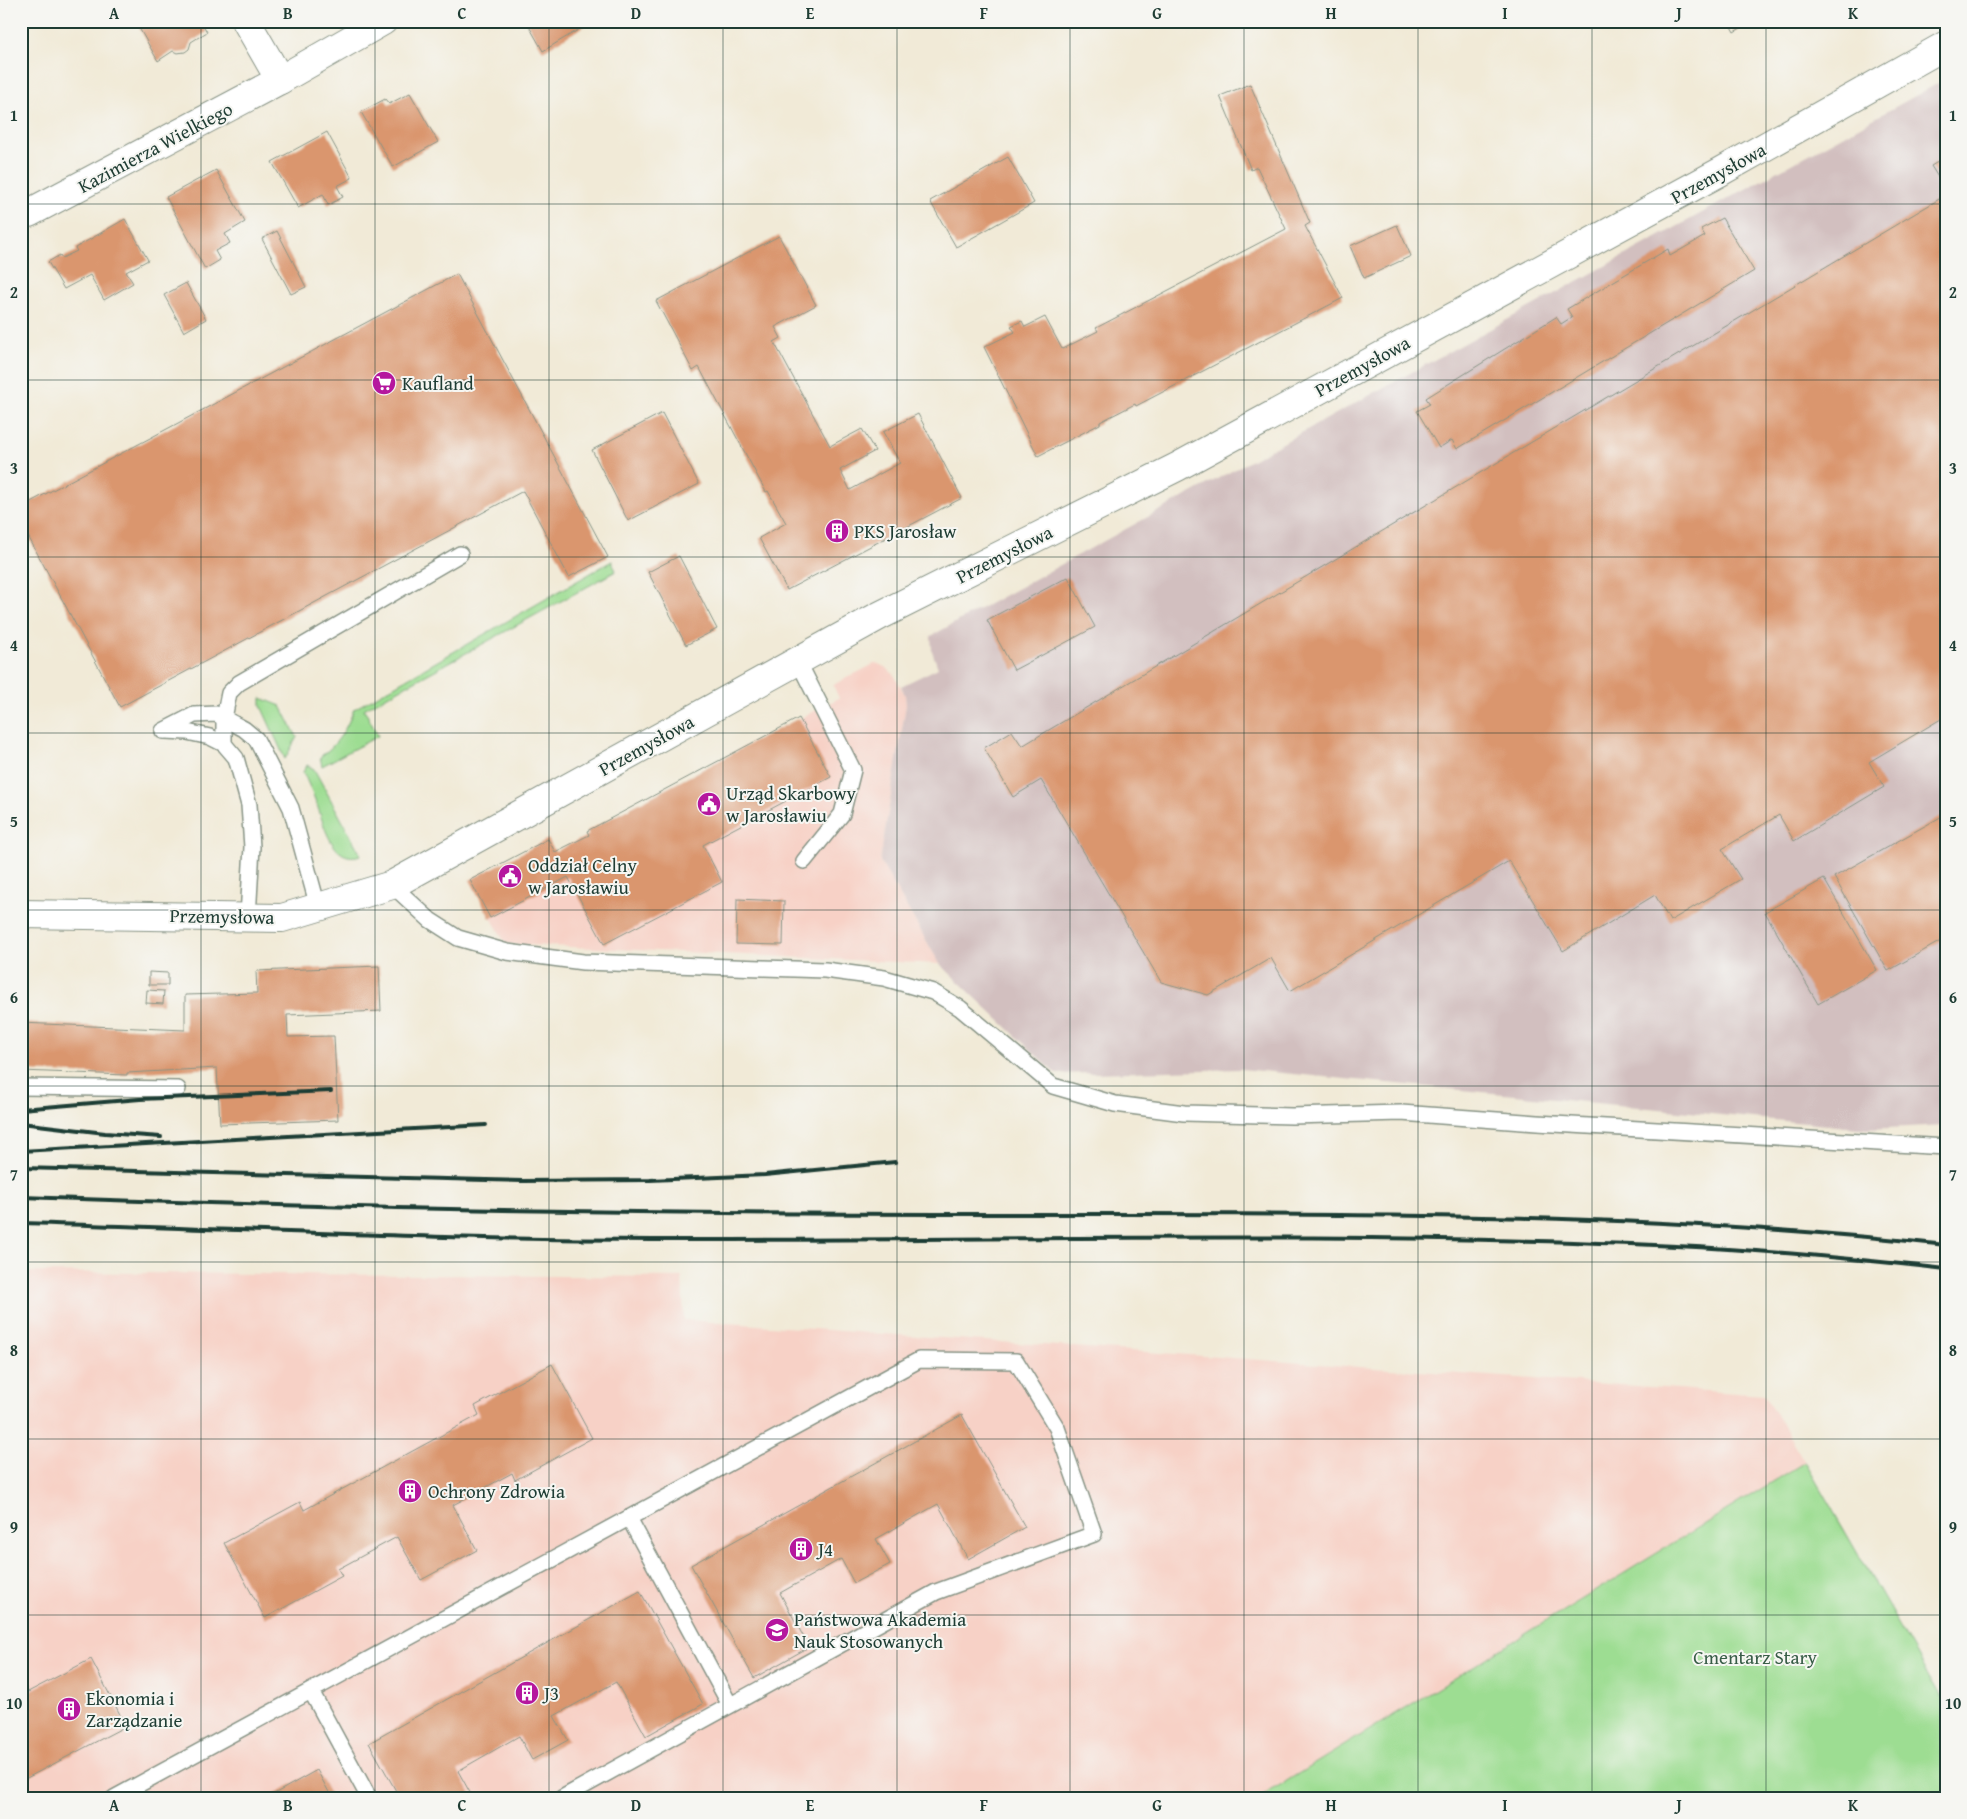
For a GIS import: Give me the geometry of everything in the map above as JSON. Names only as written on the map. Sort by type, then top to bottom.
[{"type":"street","points":[[246,21],[280,80]]},
{"type":"street","name":"Kazimierza Wielkiego","points":[[29,213],[280,80],[382,21]]},
{"type":"street","name":"Przemysłowa","points":[[21,914],[282,918],[392,885],[879,616],[1177,467],[1720,172],[1946,45]]},
{"type":"lane","points":[[224,744],[224,718],[229,693],[239,683],[460,554]]},
{"type":"lane","points":[[798,661],[853,770],[842,814],[804,861]]},
{"type":"lane","points":[[248,917],[252,847],[250,804],[236,758],[224,744],[210,737],[187,732],[163,731],[194,715],[216,714],[256,739],[291,808],[318,907]]},
{"type":"lane","points":[[392,885],[430,920],[458,938],[507,952],[583,962],[825,970],[884,978],[933,992],[960,1008],[1053,1086],[1115,1104],[1184,1113],[1292,1116],[1401,1113],[1537,1123],[1946,1147]]},
{"type":"lane","points":[[21,1087],[178,1089]]},
{"type":"lane","points":[[114,1798],[919,1360],[1016,1361],[1057,1428],[1094,1534],[936,1592],[562,1798]]},
{"type":"lane","points":[[629,1518],[730,1705]]},
{"type":"lane","points":[[311,1691],[369,1798]]},
{"type":"shaded area","points":[[1946,79],[1946,1125],[1868,1129],[1241,1069],[1056,1074],[940,964],[880,861],[906,705],[905,695],[901,686],[938,668],[932,651],[931,636]]},
{"type":"shaded area","points":[[876,663],[887,668],[894,675],[905,695],[906,705],[880,861],[940,964],[506,944],[470,880],[548,839],[555,852],[589,835],[587,831],[839,698],[833,685]]},
{"type":"shaded area","name":"Państwowa Akademia Nauk Stosowanych","points":[[21,1272],[682,1277],[684,1320],[1764,1395],[1805,1462],[1259,1798],[21,1798]]},
{"type":"green space","points":[[612,561],[616,571],[364,709],[378,736],[322,766],[320,757],[340,736],[348,724],[354,709]]},
{"type":"green space","points":[[261,698],[281,706],[297,737],[285,759],[261,706]]},
{"type":"green space","points":[[307,765],[314,769],[361,855],[351,857],[343,854],[336,849],[331,841],[303,772]]},
{"type":"green space","name":"Cmentarz Stary","points":[[1805,1462],[1946,1707],[1946,1798],[1259,1798]]},
{"type":"building","points":[[135,21],[201,21],[207,32],[191,42],[189,49],[185,52],[177,53],[173,51],[158,61]]},
{"type":"building","points":[[526,21],[593,21],[543,51]]},
{"type":"building","points":[[1728,21],[1753,21],[1734,32]]},
{"type":"building","points":[[1250,84],[1310,223],[1305,226],[1343,298],[1136,406],[1135,404],[1100,422],[1100,424],[1038,456],[984,347],[1015,332],[1011,326],[1022,321],[1025,327],[1045,317],[1062,349],[1098,331],[1096,328],[1286,229],[1257,167],[1251,170],[1220,96]]},
{"type":"building","points":[[410,93],[438,142],[393,167],[361,112],[385,99],[389,104]]},
{"type":"building","points":[[327,132],[352,178],[337,186],[343,197],[328,205],[323,194],[298,208],[272,162]]},
{"type":"building","points":[[1008,157],[1034,203],[956,247],[930,201]]},
{"type":"building","points":[[1946,157],[1946,190],[1931,166]]},
{"type":"building","points":[[216,170],[245,222],[225,234],[230,243],[215,251],[220,260],[205,269],[166,197]]},
{"type":"building","points":[[1946,195],[1946,716],[1869,762],[1884,787],[1794,841],[1779,815],[1722,849],[1741,879],[1670,921],[1655,895],[1563,951],[1509,861],[1290,991],[1271,958],[1208,995],[1161,982],[1041,780],[1013,797],[984,748],[1012,731],[1022,746]]},
{"type":"building","points":[[1722,218],[1754,271],[1457,449],[1452,440],[1439,448],[1417,411],[1430,404],[1426,398],[1556,317],[1561,324],[1572,317],[1567,309],[1668,249],[1670,256],[1705,236],[1701,229]]},
{"type":"building","points":[[125,219],[148,260],[126,272],[133,283],[104,300],[90,275],[64,289],[48,262],[60,255],[62,258],[77,251],[75,248]]},
{"type":"building","points":[[1397,225],[1411,256],[1364,278],[1350,246]]},
{"type":"building","points":[[277,231],[306,287],[291,294],[262,239]]},
{"type":"building","points":[[779,236],[816,305],[775,327],[781,338],[774,342],[830,446],[862,429],[875,451],[840,470],[850,490],[900,463],[883,432],[918,414],[962,498],[787,590],[759,538],[786,523],[768,491],[766,492],[699,367],[693,371],[656,301]]},
{"type":"building","name":"Kaufland","points":[[457,274],[608,557],[569,577],[523,491],[120,707],[21,523],[21,507]]},
{"type":"building","points":[[186,283],[206,319],[184,332],[164,295]]},
{"type":"building","points":[[662,413],[699,484],[628,521],[592,450]]},
{"type":"building","points":[[679,556],[717,629],[686,645],[648,572]]},
{"type":"building","points":[[1068,577],[1095,627],[1014,670],[987,620]]},
{"type":"building","points":[[799,718],[831,777],[703,845],[722,882],[604,944],[568,877],[490,918],[470,880],[548,839],[555,852],[589,835],[587,831]]},
{"type":"building","points":[[1946,814],[1946,938],[1888,971],[1834,877]]},
{"type":"building","points":[[1824,879],[1877,970],[1818,1004],[1765,912]]},
{"type":"building","points":[[737,899],[784,901],[783,945],[736,944]]},
{"type":"building","points":[[379,966],[381,1011],[287,1015],[288,1037],[334,1036],[338,1120],[220,1124],[217,1068],[127,1073],[127,1075],[21,1071],[21,1023],[185,1030],[185,995],[257,993],[256,971]]},
{"type":"building","points":[[149,972],[168,973],[168,985],[149,985]]},
{"type":"building","points":[[147,990],[164,991],[163,1004],[146,1003]]},
{"type":"building","name":"Ochrony Zdrowia","points":[[552,1364],[592,1438],[515,1480],[512,1473],[453,1505],[477,1550],[421,1580],[397,1537],[338,1569],[342,1576],[265,1618],[224,1543],[300,1502],[304,1510],[479,1415],[475,1406]]},
{"type":"building","name":"J4","points":[[962,1415],[1025,1527],[968,1559],[938,1504],[876,1539],[890,1564],[854,1583],[841,1559],[780,1593],[809,1647],[754,1678],[691,1565]]},
{"type":"building","name":"J3","points":[[640,1591],[703,1704],[646,1736],[616,1682],[554,1716],[568,1740],[532,1760],[519,1736],[458,1771],[473,1798],[400,1798],[369,1743]]},
{"type":"building","name":"Ekonomia i Zarządzanie","points":[[91,1659],[126,1726],[21,1781],[21,1679],[28,1692]]},
{"type":"building","points":[[317,1770],[332,1798],[267,1798]]},
{"type":"railway","points":[[21,1109],[140,1099],[331,1091]]},
{"type":"railway","points":[[21,1123],[105,1133],[161,1137]]},
{"type":"railway","points":[[21,1151],[486,1125]]},
{"type":"railway","points":[[21,1168],[522,1181],[650,1180],[765,1175],[895,1162]]},
{"type":"railway","points":[[21,1197],[595,1212],[1318,1214],[1570,1219],[1821,1233],[1946,1245]]},
{"type":"railway","points":[[21,1223],[432,1237],[597,1240],[1178,1237],[1551,1241],[1744,1250],[1946,1269]]},
{"type":"place","name":"Kaufland","points":[[384,383]]},
{"type":"place","name":"PKS Jarosław","points":[[837,531]]},
{"type":"place","name":"Urząd Skarbowy w Jarosławiu","points":[[709,804]]},
{"type":"place","name":"Oddział Celny w Jarosławiu","points":[[510,876]]},
{"type":"place","name":"Ochrony Zdrowia","points":[[410,1491]]},
{"type":"place","name":"J4","points":[[801,1549]]},
{"type":"place","name":"Państwowa Akademia Nauk Stosowanych","points":[[777,1630]]},
{"type":"place","name":"J3","points":[[527,1693]]},
{"type":"place","name":"Ekonomia i Zarządzanie","points":[[69,1709]]}]
